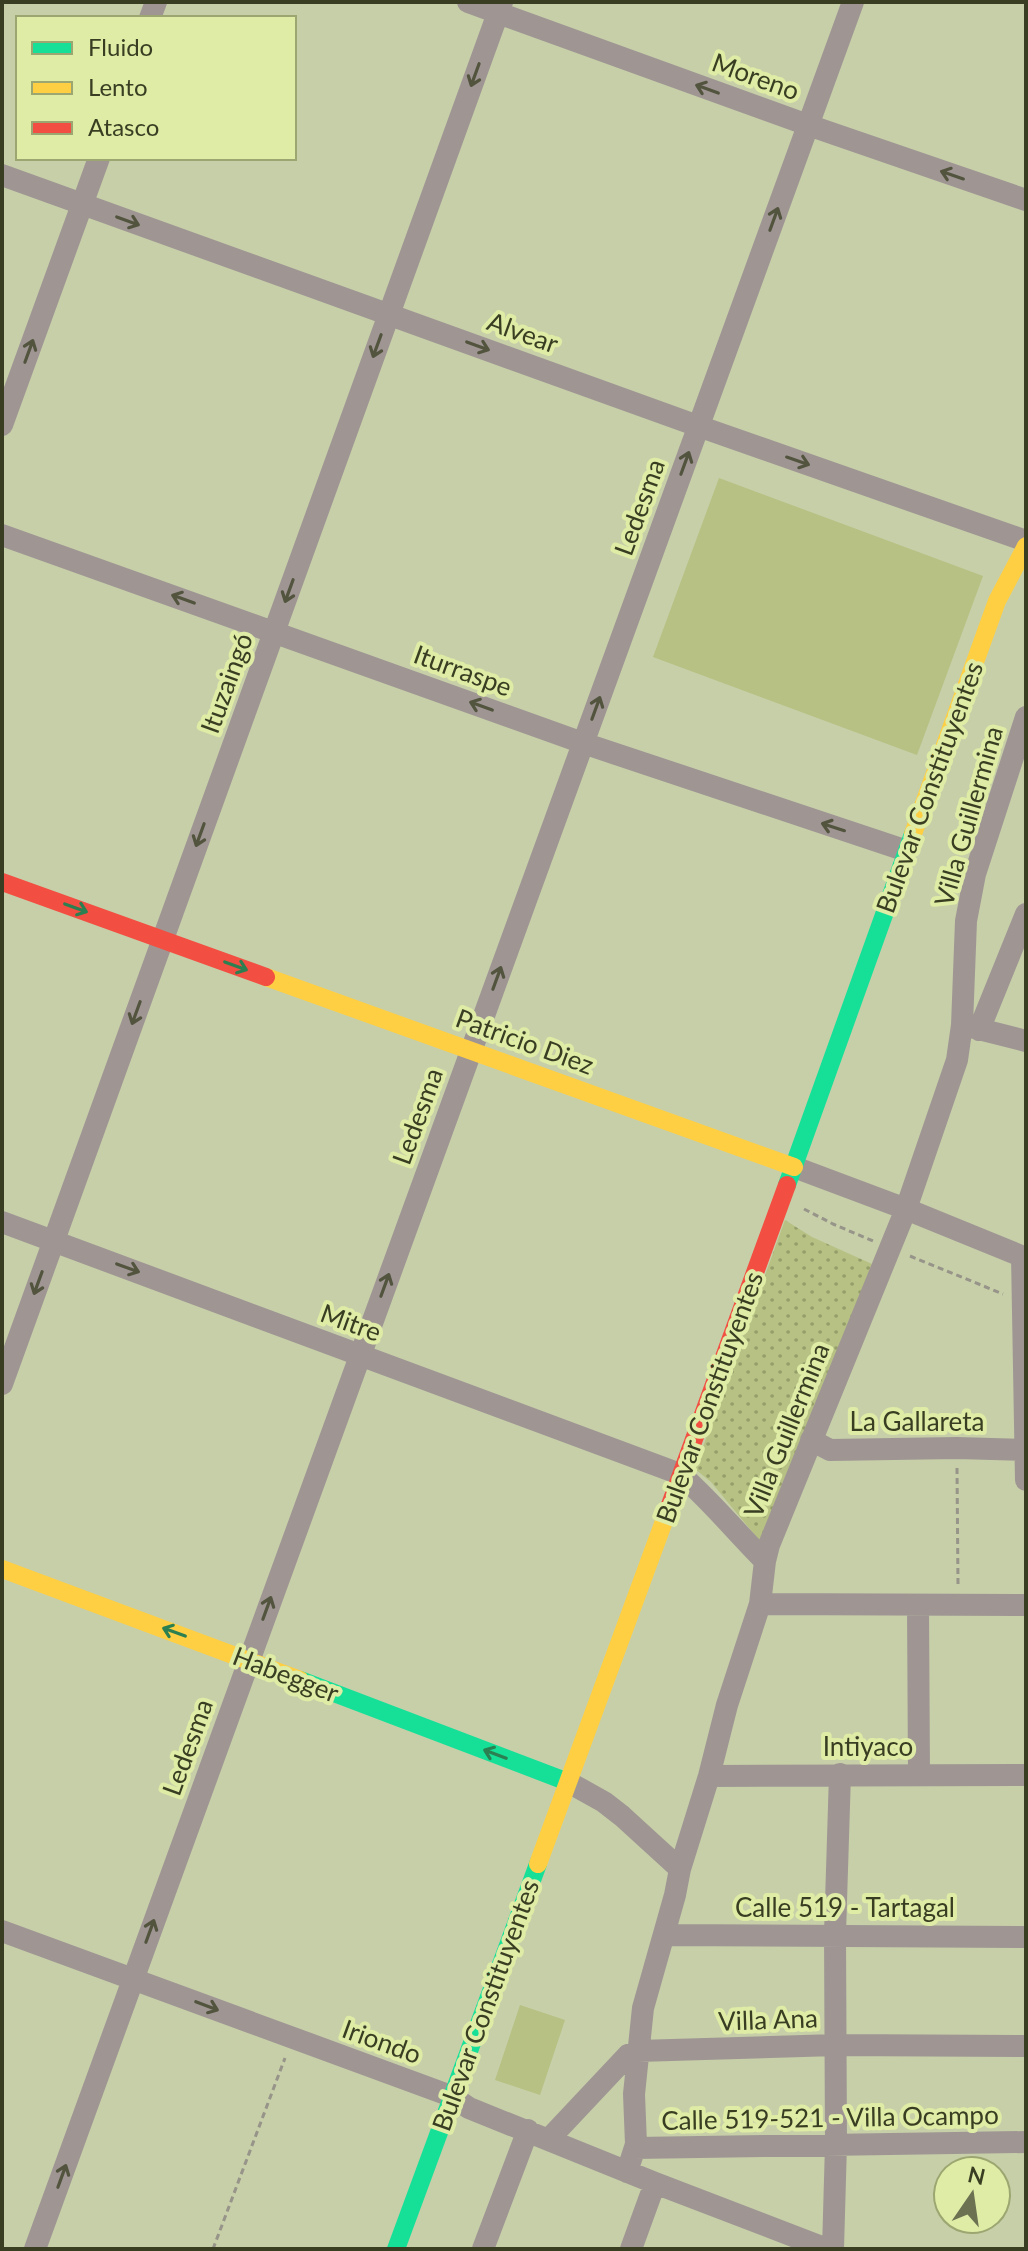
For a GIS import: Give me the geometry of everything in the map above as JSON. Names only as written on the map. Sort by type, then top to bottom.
[{"type":"street","name":"Moreno","points":[[468,2],[500,7],[808,125],[1026,200]]},
{"type":"street","name":"Ledesma","points":[[35,2249],[853,2]]},
{"type":"street","name":"Ituzaingó","points":[[2,1384],[500,7]]},
{"type":"street","points":[[2,425],[98,160]]},
{"type":"street","name":"Alvear","points":[[2,175],[1026,543]]},
{"type":"street","name":"Iturraspe","points":[[2,535],[583,743],[907,851]]},
{"type":"street","name":"Bulevar Constituyentes","points":[[396,2249],[460,2102],[568,1782],[794,1167],[983,637],[1026,543]]},
{"type":"street","name":"Villa Guillermina","points":[[627,2172],[635,2148],[634,2094],[643,2008],[680,1869],[727,1705],[760,1604],[769,1545],[906,1209],[971,1027],[966,921],[975,874],[1026,717]]},
{"type":"street","name":"Patricio Diez","points":[[2,882],[794,1167],[1024,1257]]},
{"type":"street","points":[[1026,914],[971,1027],[1026,1041]]},
{"type":"street","name":"Mitre","points":[[2,1222],[680,1474]]},
{"type":"street","points":[[1024,1257],[1026,1480]]},
{"type":"street","name":"La Gallareta","points":[[811,1440],[830,1450],[1025,1450]]},
{"type":"street","points":[[680,1474],[708,1499],[765,1561]]},
{"type":"street","name":"Habegger","points":[[2,1569],[568,1782]]},
{"type":"street","points":[[760,1604],[1026,1605]]},
{"type":"street","points":[[918,1606],[919,1774]]},
{"type":"street","points":[[824,2248],[836,2144],[835,1934],[840,1774]]},
{"type":"street","name":"Intiyaco","points":[[709,1776],[1026,1775]]},
{"type":"street","points":[[568,1782],[604,1802],[680,1869]]},
{"type":"street","name":"Iriondo","points":[[2,1931],[460,2102],[627,2172],[824,2248]]},
{"type":"street","name":"Calle 519 - Tartagal","points":[[664,1935],[1026,1937]]},
{"type":"street","name":"Villa Ana","points":[[638,2051],[836,2045],[1026,2046]]},
{"type":"street","points":[[483,2249],[538,2135],[628,2055],[638,2051]]},
{"type":"street","name":"Calle 519-521 - Villa Ocampo","points":[[635,2148],[1026,2142]]},
{"type":"street","points":[[631,2249],[655,2183]]},
{"type":"path","points":[[957,1448],[958,1606]]},
{"type":"path","points":[[213,2249],[293,2038]]},
{"type":"green space","points":[[719,478],[983,576],[917,755],[653,657]]},
{"type":"green space","points":[[785,1220],[812,1237],[872,1264],[765,1541],[759,1540],[711,1482],[695,1469]]},
{"type":"green space","points":[[520,2005],[565,2020],[540,2095],[495,2080]]},
{"type":"traffic: fast","points":[[787,1185],[913,834]]},
{"type":"traffic: fast","points":[[300,1680],[568,1782]]},
{"type":"traffic: fast","points":[[396,2249],[538,1864]]},
{"type":"traffic: slow","points":[[913,834],[997,601],[1026,546]]},
{"type":"traffic: slow","points":[[266,977],[794,1167]]},
{"type":"traffic: slow","points":[[538,1864],[667,1513]]},
{"type":"traffic: slow","points":[[2,1569],[300,1680]]},
{"type":"traffic: jam","points":[[2,882],[266,977]]},
{"type":"traffic: jam","points":[[667,1513],[787,1185]]}]
